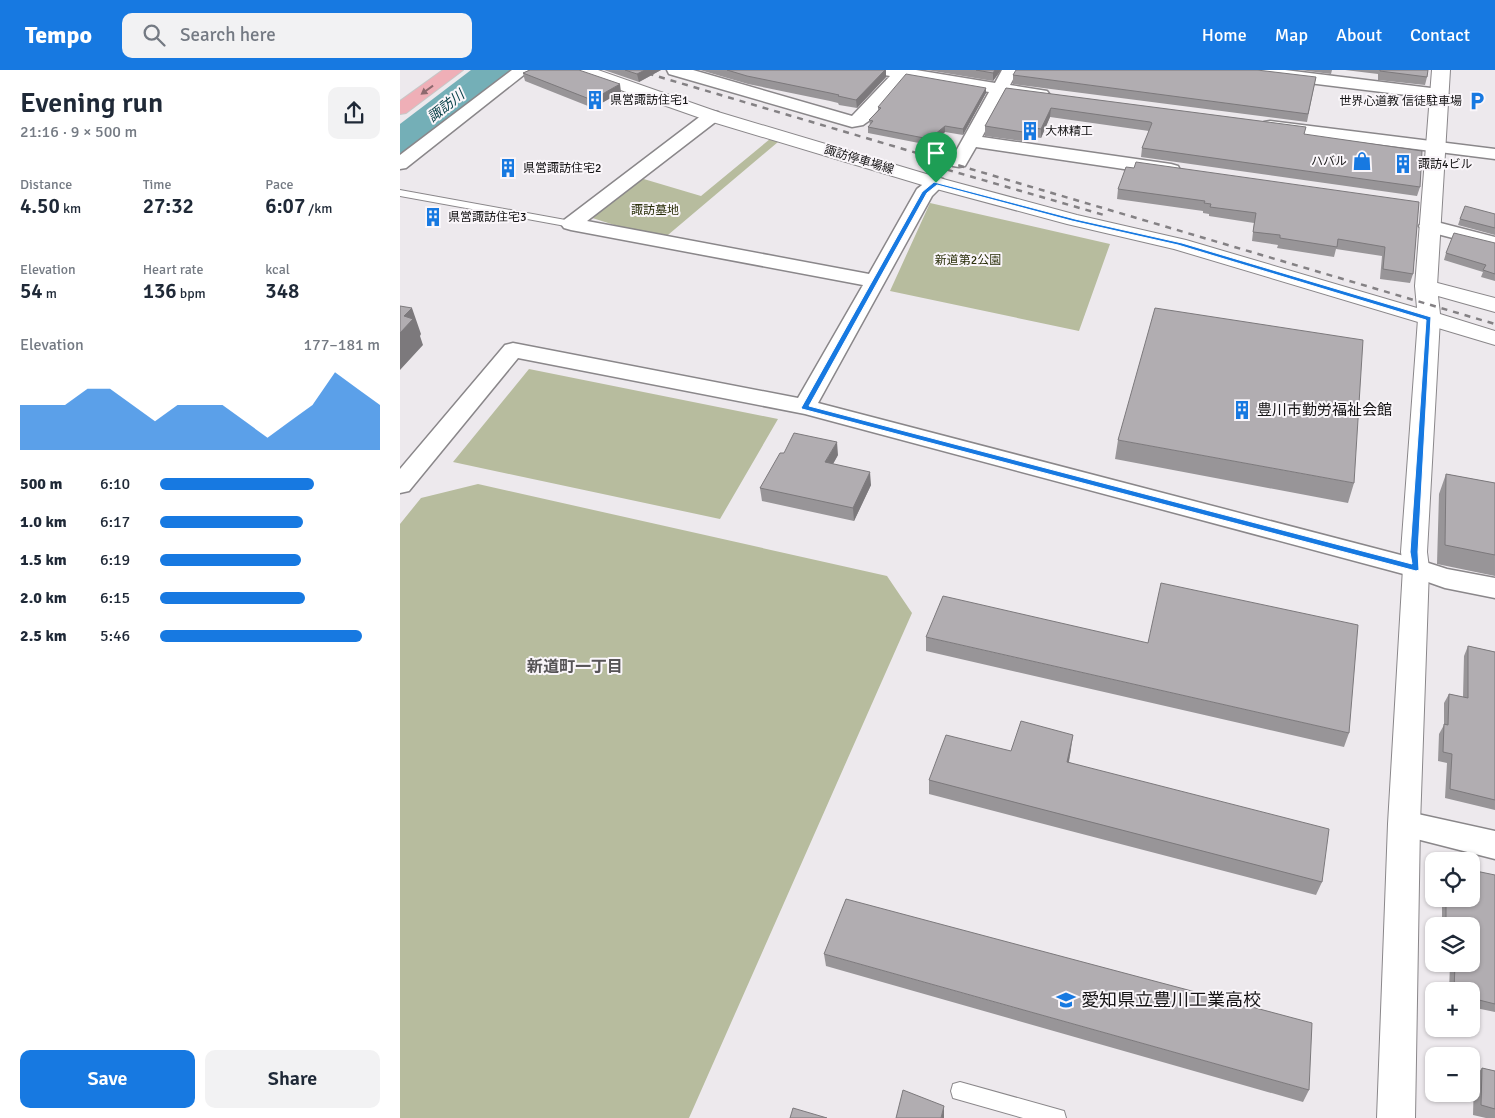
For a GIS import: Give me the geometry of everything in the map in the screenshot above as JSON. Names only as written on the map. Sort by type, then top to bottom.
[{"type":"main road","points":[[400,109],[454,70]]},
{"type":"street","points":[[400,164],[522,70]]},
{"type":"street","name":"諏訪停車場線","points":[[581,70],[712,116],[936,183],[1074,220],[1180,244],[1495,338]]},
{"type":"street","points":[[675,70],[852,122],[864,116],[893,71],[1000,90],[1059,97]]},
{"type":"street","points":[[959,162],[1010,70]]},
{"type":"street","points":[[1244,70],[1439,94]]},
{"type":"street","points":[[1396,1118],[1404,824],[1416,568],[1414,552],[1429,319],[1426,286],[1429,226],[1441,70]]},
{"type":"street","points":[[571,224],[712,116]]},
{"type":"street","points":[[1257,124],[1435,148],[1495,154]]},
{"type":"street","points":[[971,141],[1186,172]]},
{"type":"street","points":[[804,408],[924,192],[936,183]]},
{"type":"street","points":[[1412,204],[1431,206]]},
{"type":"street","points":[[571,224],[875,281]]},
{"type":"street","points":[[1429,226],[1495,243]]},
{"type":"street","points":[[1426,286],[1495,305]]},
{"type":"street","points":[[400,484],[513,350],[804,408],[1416,568],[1445,578],[1495,588]]},
{"type":"street","points":[[1404,824],[1495,845]]},
{"type":"lane","points":[[400,193],[571,224]]},
{"type":"lane","points":[[960,1091],[1057,1118]]},
{"type":"green space","name":"諏訪墓地","points":[[770,139],[778,142],[662,240],[586,216],[637,177],[701,196]]},
{"type":"green space","name":"新道第2公園","points":[[930,203],[1110,244],[1079,331],[890,291]]},
{"type":"green space","points":[[529,369],[778,419],[720,519],[453,462]]},
{"type":"green space","points":[[478,484],[887,576],[912,613],[689,1118],[400,1118],[400,524],[421,498]]},
{"type":"building","points":[[530,70],[579,70],[620,84],[592,100],[523,73]]},
{"type":"building","points":[[625,70],[645,70],[637,74]]},
{"type":"building","points":[[727,70],[885,70],[856,100]]},
{"type":"building","points":[[976,70],[995,70],[993,73]]},
{"type":"building","points":[[1016,70],[1257,70],[1316,77],[1308,114],[1013,75]]},
{"type":"building","points":[[1380,70],[1428,70],[1427,77]]},
{"type":"building","points":[[906,74],[986,88],[963,129],[945,126],[929,139],[868,127],[873,121],[869,120],[881,108],[878,107]]},
{"type":"building","points":[[1006,88],[1306,127],[1304,134],[1422,151],[1420,187],[1142,148],[1152,123],[1150,122],[1051,108],[1041,129],[1035,128],[1034,131],[1024,130],[1023,132],[985,126]]},
{"type":"building","points":[[1136,162],[1419,202],[1413,274],[1383,269],[1385,247],[1338,239],[1337,247],[1280,238],[1280,235],[1253,232],[1256,213],[1210,207],[1211,204],[1204,203],[1205,201],[1118,189],[1126,167],[1134,168]]},
{"type":"building","points":[[1465,206],[1495,214],[1495,228],[1460,219]]},
{"type":"building","points":[[1454,233],[1495,243],[1495,274],[1483,270],[1486,265],[1446,253]]},
{"type":"building","points":[[400,306],[412,308],[404,316],[413,319],[400,333]]},
{"type":"building","name":"豊川市勤労福祉会館","points":[[1155,308],[1363,340],[1354,483],[1118,440]]},
{"type":"building","points":[[794,433],[837,442],[825,462],[870,472],[853,508],[760,488],[780,453],[784,453]]},
{"type":"building","points":[[1446,474],[1495,483],[1495,555],[1445,545]]},
{"type":"building","points":[[1161,583],[1358,625],[1349,733],[926,637],[943,596],[1148,643]]},
{"type":"building","points":[[1468,646],[1495,652],[1495,800],[1450,789],[1452,754],[1443,752],[1444,724],[1448,725],[1449,694],[1468,698]]},
{"type":"building","points":[[1021,721],[1073,735],[1067,762],[1329,829],[1322,882],[929,780],[946,735],[1011,751]]},
{"type":"building","points":[[1480,872],[1495,875],[1495,1004],[1480,1000],[1480,982],[1454,982],[1455,972],[1480,972],[1480,917],[1446,917],[1446,907],[1480,907]]},
{"type":"building","points":[[846,899],[1312,1023],[1309,1090],[824,954]]},
{"type":"building","points":[[1482,1068],[1495,1071],[1495,1109],[1481,1105]]},
{"type":"building","points":[[903,1090],[944,1106],[941,1118],[896,1118]]},
{"type":"building","points":[[793,1108],[827,1118],[790,1118]]},
{"type":"waterway","name":"諏訪川","points":[[400,142],[493,70]]},
{"type":"railway","points":[[636,70],[1495,324]]},
{"type":"railway","points":[[924,163],[1104,215]]},
{"type":"place","name":"県営諏訪住宅1","points":[[595,100]]},
{"type":"place","name":"世界心道教 信徒駐車場","points":[[1477,101]]},
{"type":"place","name":"大林精工","points":[[1030,131]]},
{"type":"place","name":"ハバル","points":[[1362,161]]},
{"type":"place","name":"諏訪4ビル","points":[[1403,164]]},
{"type":"place","name":"県営諏訪住宅2","points":[[508,168]]},
{"type":"place","name":"県営諏訪住宅3","points":[[433,217]]},
{"type":"place","name":"豊川市勤労福祉会館","points":[[1242,410]]},
{"type":"place","name":"愛知県立豊川工業高校","points":[[1066,1000]]},
{"type":"district","name":"新道町一丁目","points":[[575,667]]},
{"type":"route","points":[[936,183],[1074,220],[1180,244],[1429,319],[1414,552],[1416,568],[804,408],[924,192],[936,183]]}]
